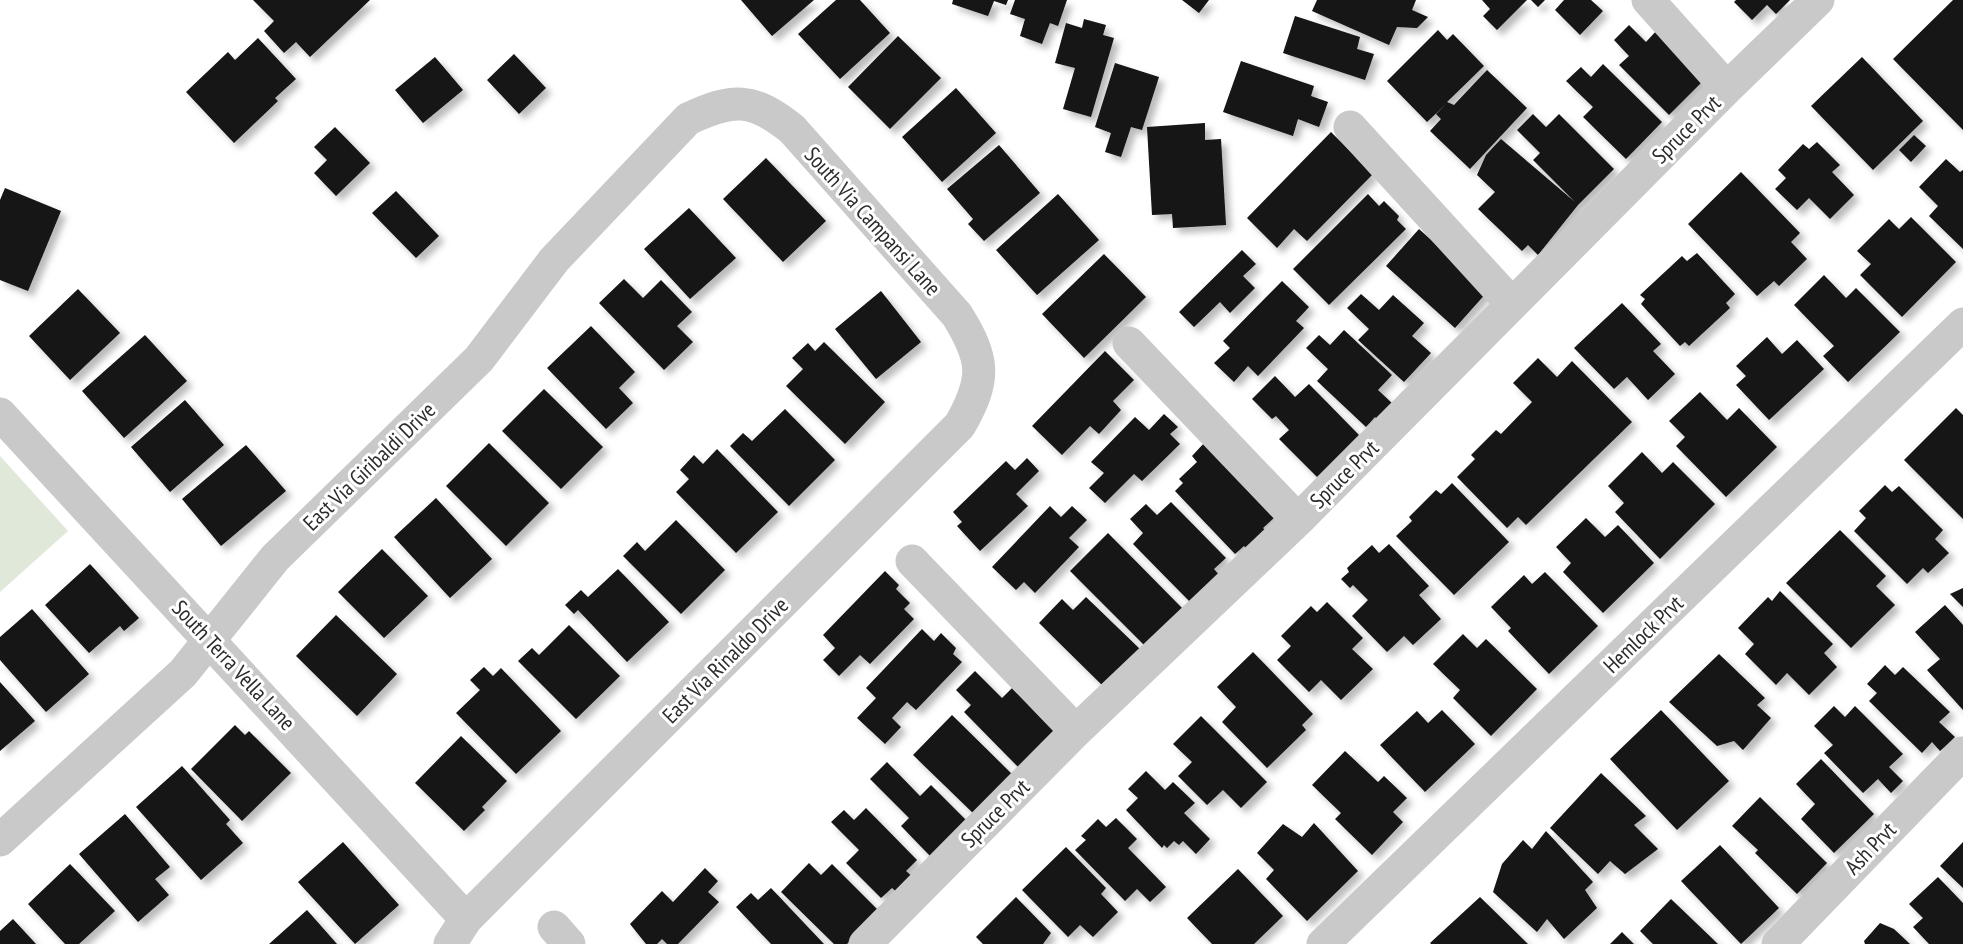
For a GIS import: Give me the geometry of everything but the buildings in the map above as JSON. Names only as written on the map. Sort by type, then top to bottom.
[{"type":"street","points":[[1648,0],[1727,88]]},
{"type":"street","name":"Spruce Prvt","points":[[865,944],[1076,731],[1298,520],[1727,88],[1818,0]]},
{"type":"street","name":"South Via Campansi Lane","points":[[739,103],[769,111],[792,129],[957,315],[973,340],[980,366]]},
{"type":"street","name":"East Via Giribaldi Drive","points":[[0,840],[183,673],[275,558],[479,359],[554,260],[688,119],[712,108],[739,103]]},
{"type":"street","points":[[1350,127],[1512,304]]},
{"type":"street","name":"Hemlock Prvt","points":[[1323,944],[1963,324]]},
{"type":"street","points":[[1129,343],[1298,520]]},
{"type":"street","name":"East Via Rinaldo Drive","points":[[458,931],[960,425],[976,397],[980,366]]},
{"type":"street","name":"South Terra Vella Lane","points":[[0,414],[211,640],[458,931]]},
{"type":"street","points":[[912,561],[1076,731]]},
{"type":"street","name":"Ash Prvt","points":[[1778,944],[1963,753]]},
{"type":"shaded area","points":[[0,456],[68,531],[0,592]]}]
